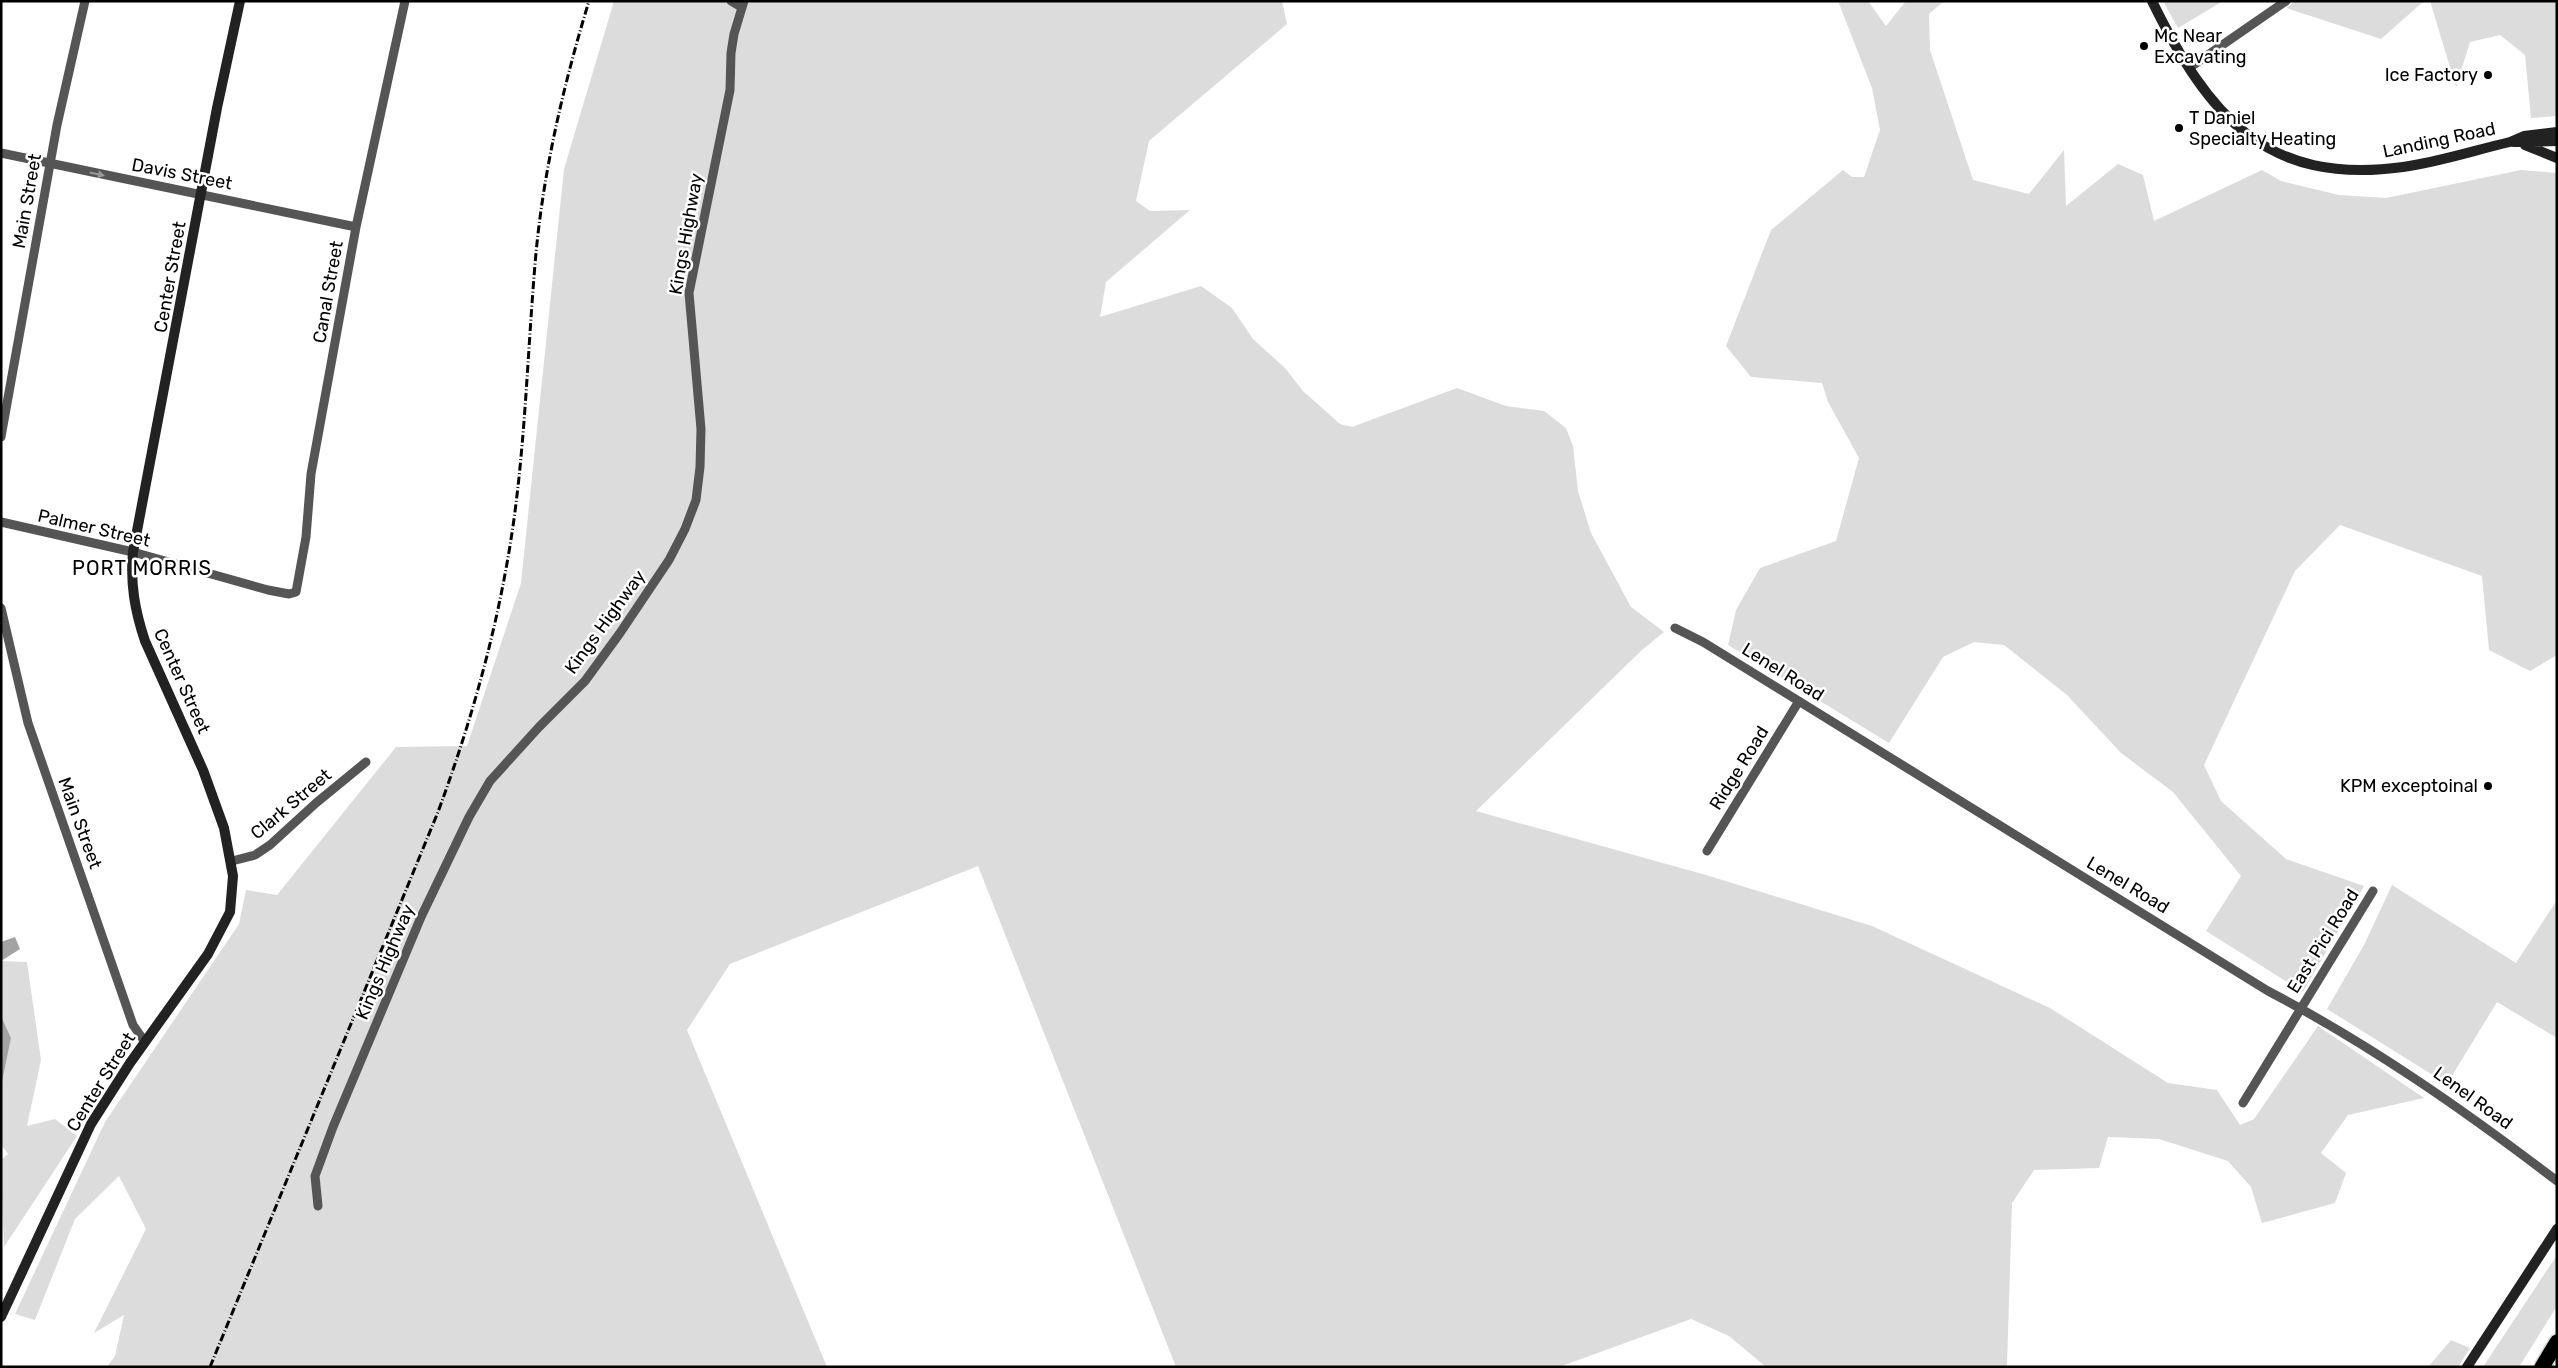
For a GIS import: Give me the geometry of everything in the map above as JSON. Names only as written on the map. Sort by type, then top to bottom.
[{"type":"highway","points":[[2542,1367],[2557,1342]]},
{"type":"main road","name":"Center Street","points":[[1,1317],[91,1124],[145,1042],[220,935],[230,912],[233,891],[232,861],[214,798],[137,619],[132,587],[132,552],[240,1]]},
{"type":"main road","name":"Landing Road","points":[[2152,1],[2189,68],[2220,110],[2247,136],[2267,149],[2300,161],[2336,168],[2381,169],[2418,164],[2515,143]]},
{"type":"main road","points":[[2515,143],[2524,136],[2557,132]]},
{"type":"main road","points":[[2515,143],[2557,141]]},
{"type":"main road","points":[[2515,143],[2557,158]]},
{"type":"main road","points":[[2467,1367],[2557,1229]]},
{"type":"street","name":"Main Street","points":[[1,436],[50,163],[85,1]]},
{"type":"street","name":"Canal Street","points":[[296,592],[306,537],[311,474],[356,227],[405,1]]},
{"type":"street","points":[[731,1],[743,4]]},
{"type":"street","points":[[2189,68],[2286,1]]},
{"type":"street","name":"Kings Highway","points":[[318,1206],[315,1176],[333,1127],[421,917],[469,817],[490,781],[539,727],[585,681],[620,633],[668,560],[685,529],[696,500],[700,467],[701,429],[690,293],[730,90],[730,53],[743,4]]},
{"type":"street","name":"Davis Street","points":[[1,153],[201,193],[356,227]]},
{"type":"street","name":"Palmer Street","points":[[1,522],[132,552],[268,590],[289,594],[296,592]]},
{"type":"street","name":"Main Street","points":[[1,608],[28,723],[133,1025],[145,1042]]},
{"type":"street","name":"Lenel Road","points":[[1675,628],[1703,642],[1800,701],[2268,991],[2333,1025],[2422,1081],[2557,1180]]},
{"type":"street","name":"Ridge Road","points":[[1707,851],[1800,701]]},
{"type":"street","name":"Clark Street","points":[[232,861],[256,855],[270,845],[316,802],[366,762]]},
{"type":"street","name":"East Pici Road","points":[[2243,1103],[2373,891]]},
{"type":"shaded area","points":[[614,1],[1282,1],[1287,24],[1149,141],[1136,201],[1150,211],[1190,210],[1106,282],[1100,317],[1201,286],[1232,308],[1253,339],[1285,368],[1303,391],[1340,424],[1352,427],[1457,388],[1506,406],[1544,411],[1566,428],[1573,446],[1578,491],[1591,533],[1631,607],[1664,632],[1642,650],[1476,811],[1706,875],[1872,926],[2050,1008],[2168,1083],[2217,1090],[2240,1125],[2254,1119],[2318,1026],[2424,1098],[2348,1115],[2321,1153],[2346,1173],[2335,1203],[2262,1223],[2251,1187],[2228,1161],[2159,1139],[2108,1137],[2099,1168],[2034,1170],[2012,1203],[2007,1367],[1766,1367],[1729,1336],[1691,1319],[1559,1367],[1176,1367],[978,866],[730,964],[687,1030],[827,1367],[107,1367],[115,1356],[124,1315],[94,1333],[146,1229],[119,1176],[75,1219],[35,1320],[15,1314],[105,1122],[239,924],[246,890],[277,895],[396,747],[467,746],[521,583],[564,169]]},
{"type":"shaded area","points":[[1838,1],[1868,1],[1886,26],[1906,1],[1944,1],[1929,14],[1930,50],[1973,180],[2029,194],[2064,150],[2066,206],[2118,164],[2143,175],[2154,221],[2262,170],[2281,181],[2339,195],[2386,198],[2521,170],[2557,173],[2557,655],[2530,671],[2489,650],[2482,576],[2340,525],[2295,571],[2204,765],[2221,801],[2286,859],[2364,886],[2303,992],[2206,931],[2241,876],[2173,792],[2121,753],[2067,695],[2004,645],[1974,642],[1943,657],[1889,743],[1728,645],[1736,610],[1760,568],[1836,541],[1859,458],[1828,402],[1822,383],[1751,377],[1726,346],[1771,230],[1843,170],[1852,177],[1864,177],[1880,130],[1872,88]]},
{"type":"shaded area","points":[[2163,1],[2223,1],[2178,28]]},
{"type":"shaded area","points":[[2296,1],[2424,1],[2381,39],[2286,8]]},
{"type":"shaded area","points":[[2430,1],[2557,1],[2557,116],[2531,118],[2525,55],[2500,35],[2470,42],[2456,87]]},
{"type":"shaded area","points":[[2392,885],[2516,963],[2557,900],[2557,1038],[2497,1002],[2447,1084],[2327,1009],[2364,945]]},
{"type":"shaded area","points":[[15,937],[20,949],[1,961],[1,942]]},
{"type":"shaded area","points":[[1,961],[27,962],[41,1060],[27,1126],[55,1119],[77,1136],[4,1247],[1,1160],[8,1154],[1,1144],[1,1087],[11,1038],[1,1016]]},
{"type":"shaded area","points":[[1,1016],[11,1038],[1,1087]]},
{"type":"shaded area","points":[[2557,1255],[2557,1306],[2519,1367],[2483,1367]]},
{"type":"shaded area","points":[[2451,1340],[2470,1348],[2458,1367],[2428,1367]]},
{"type":"railway","points":[[210,1367],[438,812],[463,740],[484,668],[501,594],[514,519],[524,420],[536,253],[544,189],[563,94],[589,1]]},
{"type":"place","name":"Mc Near Excavating","points":[[2144,46]]},
{"type":"place","name":"Ice Factory","points":[[2488,75]]},
{"type":"place","name":"T Daniel Specialty Heating","points":[[2179,128]]},
{"type":"place","name":"KPM exceptoinal","points":[[2488,786]]},
{"type":"district","name":"PORT MORRIS","points":[[142,568]]}]
